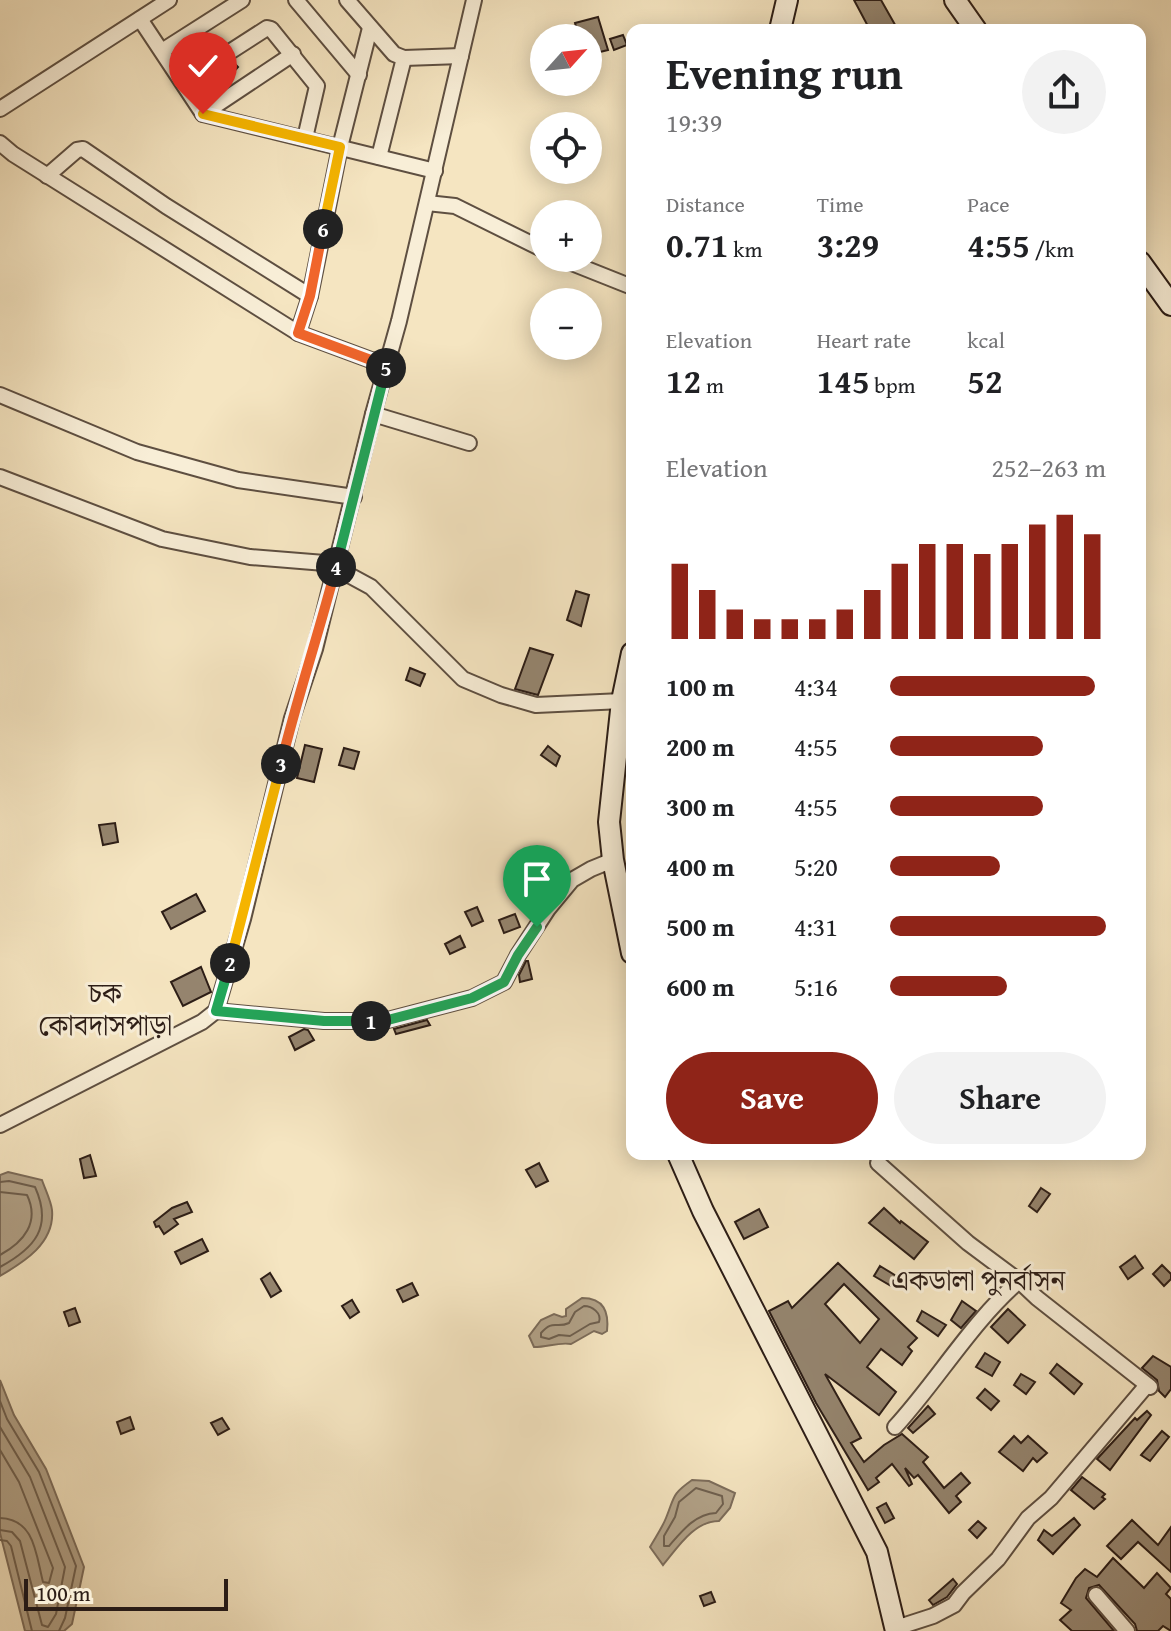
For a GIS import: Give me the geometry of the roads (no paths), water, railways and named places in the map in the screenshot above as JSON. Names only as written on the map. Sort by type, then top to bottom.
[{"type":"street","points":[[0,109],[169,0]]},
{"type":"street","points":[[162,51],[242,0]]},
{"type":"street","points":[[296,0],[359,75]]},
{"type":"street","points":[[347,0],[394,54],[404,58],[461,56]]},
{"type":"street","points":[[0,1125],[202,1022],[216,1011],[243,919],[292,718],[315,649],[354,497],[474,0]]},
{"type":"street","points":[[781,24],[787,0]]},
{"type":"street","points":[[955,0],[972,24]]},
{"type":"street","points":[[140,19],[203,114],[435,171]]},
{"type":"street","points":[[183,82],[267,28],[271,29],[317,86],[305,138]]},
{"type":"street","points":[[298,333],[310,296],[340,147],[370,28]]},
{"type":"street","points":[[203,114],[293,54]]},
{"type":"street","points":[[379,157],[404,58]]},
{"type":"street","points":[[0,143],[47,176],[298,333],[387,366]]},
{"type":"street","points":[[47,176],[77,150],[83,149],[214,237],[310,296]]},
{"type":"street","points":[[427,203],[455,206],[530,243]]},
{"type":"street","points":[[1146,270],[1171,305]]},
{"type":"street","points":[[594,272],[626,285]]},
{"type":"street","points":[[0,395],[137,452],[238,480],[354,497]]},
{"type":"street","points":[[373,414],[469,443]]},
{"type":"street","points":[[0,477],[162,539],[250,557],[336,566],[371,587],[463,679],[501,695],[536,705],[622,701]]},
{"type":"street","points":[[626,682],[609,822],[626,924]]},
{"type":"street","points":[[216,1011],[324,1021],[384,1021],[472,998],[504,982],[548,909],[572,880],[613,860]]},
{"type":"street","points":[[681,1160],[703,1211],[877,1552],[896,1630],[954,1605],[998,1559],[1028,1518],[1051,1498],[1149,1386],[968,1243],[878,1163]]},
{"type":"street","points":[[895,1427],[922,1398],[972,1332],[1019,1281]]},
{"type":"street","points":[[1096,1595],[1127,1631]]},
{"type":"water","points":[[8,1172],[42,1180],[51,1206],[52,1222],[36,1250],[0,1276],[0,1175]]},
{"type":"water","points":[[582,1298],[595,1300],[604,1307],[607,1331],[602,1334],[594,1331],[571,1344],[534,1347],[529,1336],[541,1320],[554,1314],[566,1316],[566,1309]]},
{"type":"water","points":[[0,1380],[14,1415],[46,1469],[84,1567],[72,1624],[64,1631],[25,1631],[0,1533]]},
{"type":"water","points":[[692,1480],[709,1481],[735,1493],[730,1508],[719,1521],[694,1530],[663,1565],[650,1547],[674,1496]]},
{"type":"district","name":"চক কোবদাসপাড়া","points":[[105,1008]]},
{"type":"district","name":"একডালা পুনর্বাসন","points":[[978,1279]]}]
